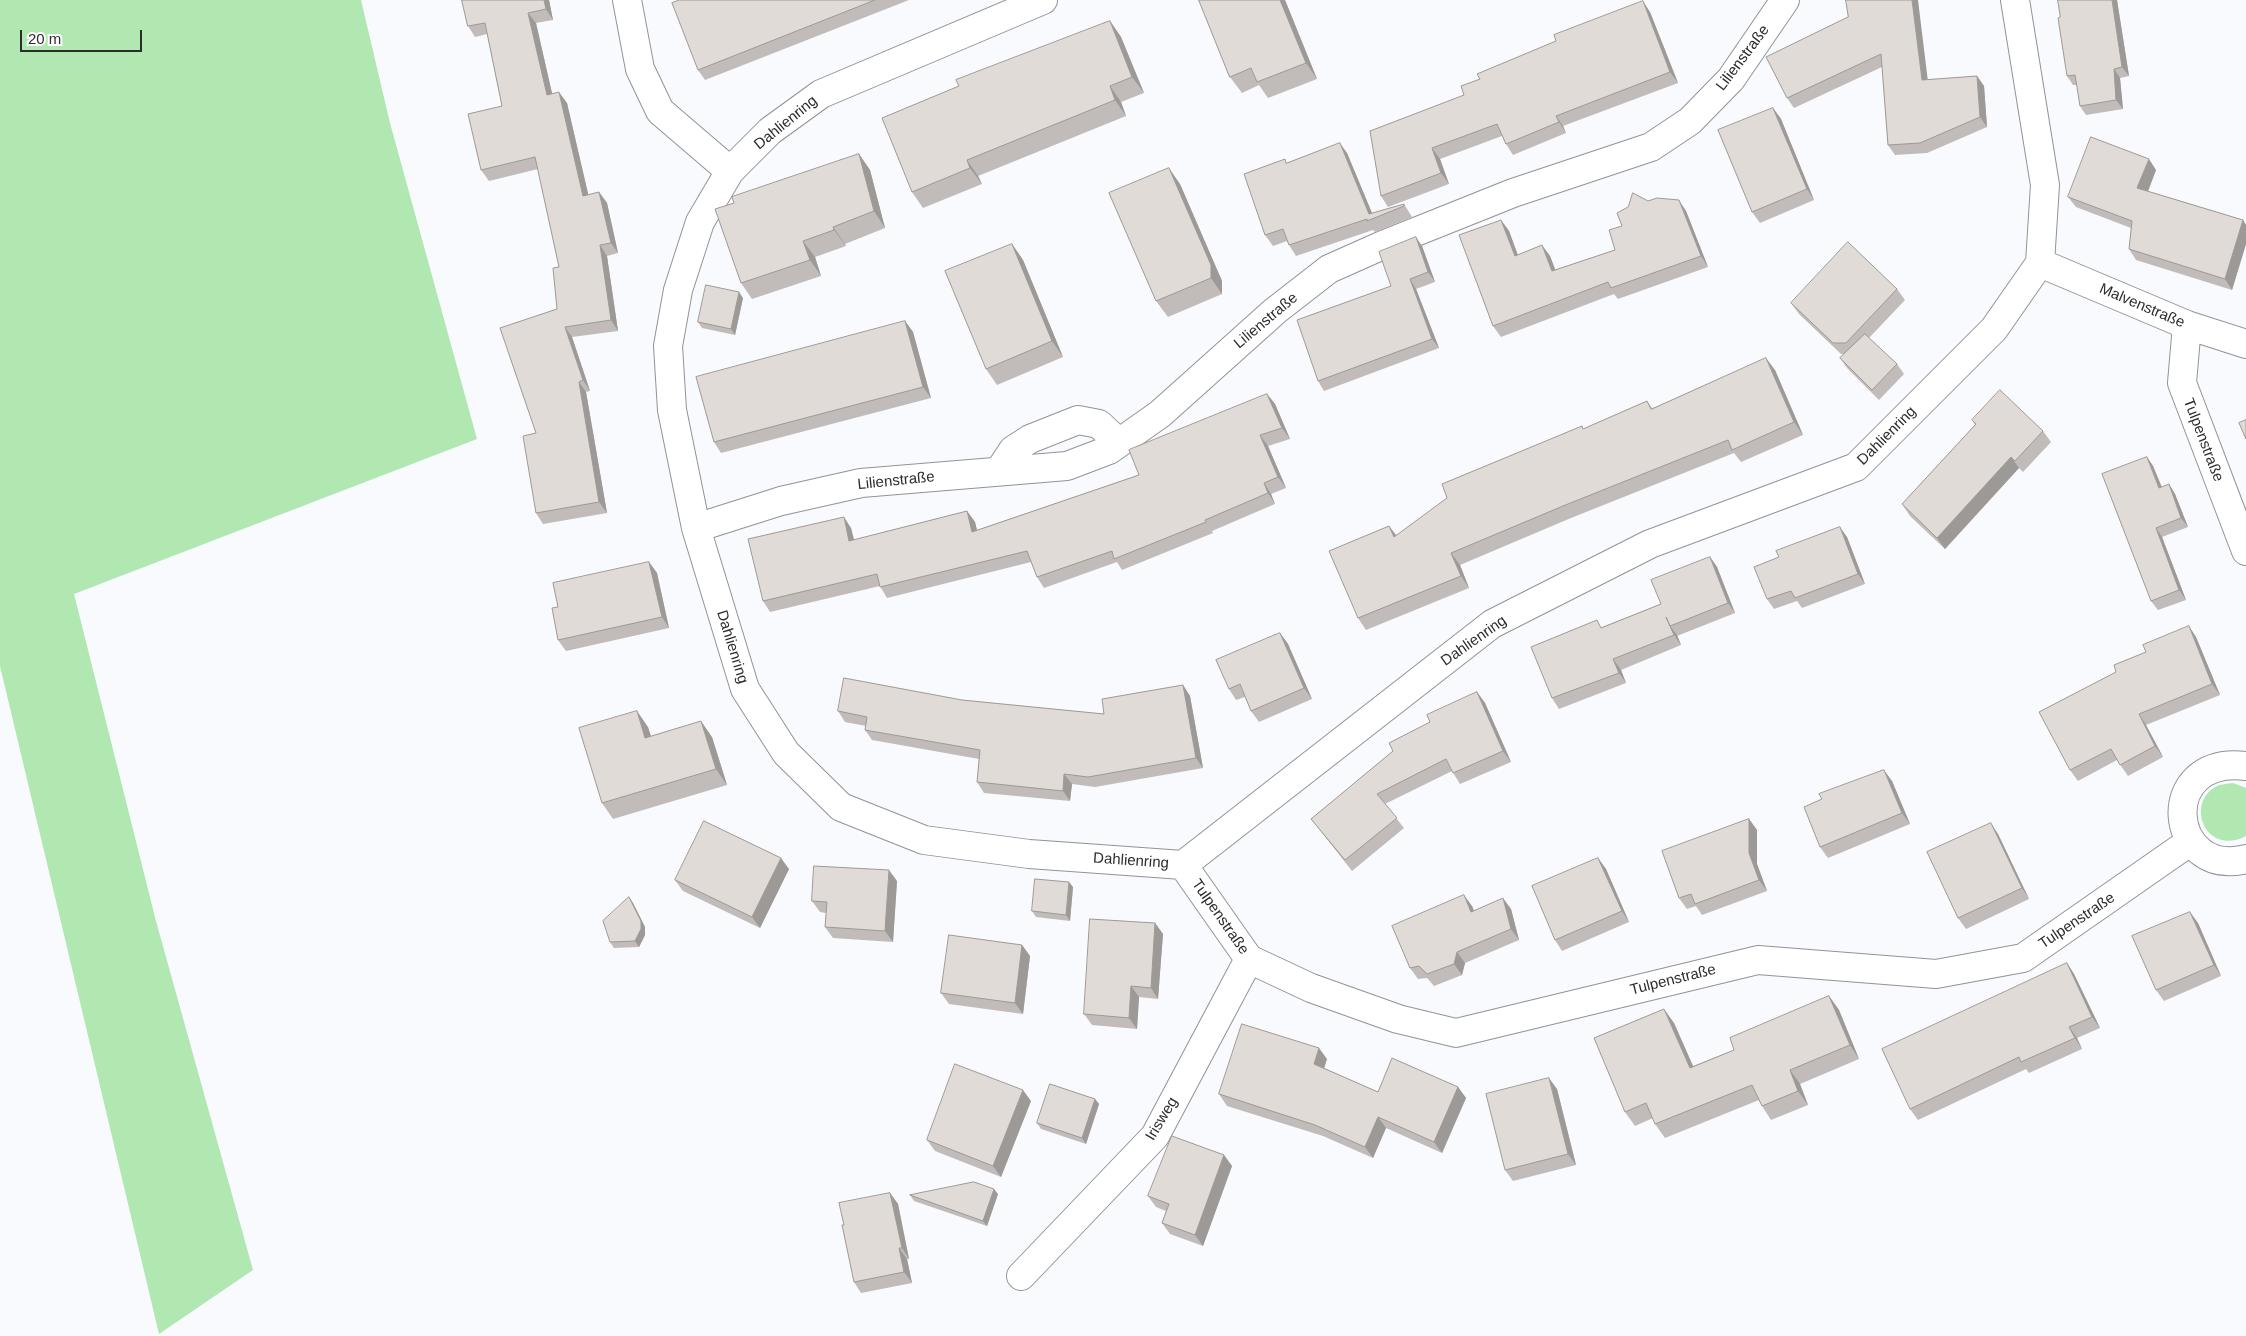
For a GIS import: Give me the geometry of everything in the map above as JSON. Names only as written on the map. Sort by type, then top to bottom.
[{"type":"street","points":[[628,0],[640,69],[660,111],[730,171]]},
{"type":"street","name":"Dahlienring","points":[[1044,0],[821,94],[770,131],[730,171],[700,222],[678,290],[668,346],[672,410],[696,528],[745,689],[786,753],[841,807],[924,840],[1029,854],[1183,865],[1492,624],[1650,544],[1856,468],[1994,329],[2040,262]]},
{"type":"street","name":"Lilienstraße","points":[[696,528],[781,501],[861,484],[1067,466],[1109,450],[1160,414],[1275,311],[1329,269],[1382,245],[1513,194],[1651,147],[1674,132],[1690,121],[1731,78],[1785,0]]},
{"type":"street","points":[[2015,0],[2045,185],[2040,262]]},
{"type":"street","name":"Malvenstraße","points":[[2040,262],[2186,325],[2246,344]]},
{"type":"street","name":"Tulpenstraße","points":[[2186,325],[2182,383],[2246,550]]},
{"type":"street","points":[[999,471],[1013,450],[1030,439],[1078,420],[1099,424],[1119,442]]},
{"type":"street","points":[[2246,766],[2228,764],[2209,769],[2191,784],[2182,805],[2183,824],[2191,841],[2202,853],[2215,860],[2234,862],[2246,859]]},
{"type":"street","name":"Tulpenstraße","points":[[1183,865],[1249,959],[1311,988],[1398,1019],[1456,1033],[1758,960],[1936,974],[2023,958],[2191,841]]},
{"type":"street","name":"Irisweg","points":[[1021,1276],[1155,1136],[1249,959]]},
{"type":"green space","points":[[0,0],[361,0],[390,123],[477,439],[74,594],[156,921],[253,1270],[159,1334],[0,666]]},
{"type":"green space","points":[[2233,783],[2246,788],[2246,836],[2232,841],[2220,839],[2211,834],[2204,825],[2201,815],[2202,804],[2207,794],[2217,786]]},
{"type":"building","points":[[462,0],[544,0],[546,9],[528,13],[547,95],[559,92],[583,196],[599,192],[611,243],[600,245],[611,320],[565,327],[583,380],[579,382],[599,502],[536,513],[523,436],[536,433],[500,328],[557,309],[553,268],[559,267],[535,157],[481,170],[468,114],[502,106],[485,23],[468,26]]},
{"type":"building","points":[[680,0],[875,0],[698,70],[672,3]]},
{"type":"building","points":[[1199,0],[1280,0],[1306,63],[1257,82],[1251,68],[1230,77]]},
{"type":"building","points":[[1846,0],[1912,0],[1922,80],[1977,76],[1980,117],[1920,143],[1888,145],[1881,54],[1787,98],[1766,57],[1848,17]]},
{"type":"building","points":[[2058,0],[2112,0],[2122,67],[2114,69],[2116,100],[2080,106],[2075,75],[2067,76],[2058,18],[2060,17]]},
{"type":"building","points":[[1643,1],[1670,72],[1556,116],[1559,122],[1506,144],[1497,124],[1432,148],[1441,173],[1381,196],[1370,131],[1464,95],[1461,86],[1480,79],[1477,74],[1556,41],[1554,35]]},
{"type":"building","points":[[1110,21],[1132,77],[1110,86],[1115,100],[967,160],[970,168],[912,192],[882,118],[959,86],[956,80]]},
{"type":"building","points":[[1773,108],[1807,189],[1752,212],[1718,130]]},
{"type":"building","points":[[2091,137],[2149,159],[2137,188],[2243,220],[2225,279],[2129,249],[2132,221],[2068,197]]},
{"type":"building","points":[[1340,143],[1369,214],[1404,204],[1404,206],[1367,221],[1367,219],[1289,245],[1283,229],[1265,235],[1244,174],[1285,159],[1286,163]]},
{"type":"building","points":[[859,154],[874,211],[833,227],[834,230],[803,241],[810,260],[741,283],[715,209],[734,203],[732,197]]},
{"type":"building","points":[[1169,168],[1211,265],[1211,278],[1156,301],[1109,193]]},
{"type":"building","points":[[1633,193],[1648,201],[1657,198],[1679,200],[1701,256],[1611,288],[1608,282],[1493,326],[1459,235],[1501,220],[1515,256],[1542,245],[1552,271],[1615,250],[1609,230],[1622,226],[1617,213],[1628,207]]},
{"type":"building","points":[[1416,237],[1428,272],[1410,279],[1432,339],[1318,381],[1297,320],[1391,286],[1379,252]]},
{"type":"building","points":[[1848,242],[1897,289],[1846,343],[1833,343],[1791,303]]},
{"type":"building","points":[[1012,244],[1052,341],[986,369],[945,271]]},
{"type":"building","points":[[706,285],[739,292],[731,329],[698,322]]},
{"type":"building","points":[[905,321],[923,387],[714,442],[696,377]]},
{"type":"building","points":[[1865,334],[1897,364],[1872,390],[1840,358]]},
{"type":"building","points":[[1766,358],[1794,422],[1732,450],[1728,440],[1451,553],[1461,576],[1358,618],[1329,551],[1389,526],[1394,537],[1447,498],[1442,484],[1582,426],[1583,429],[1647,401],[1651,409]]},
{"type":"building","points":[[2000,390],[2043,431],[2015,461],[2011,457],[1937,538],[1902,504],[1976,424],[1972,420]]},
{"type":"building","points":[[1267,394],[1282,428],[1260,435],[1278,477],[1264,483],[1268,493],[1205,520],[1206,522],[1114,559],[1112,551],[1037,577],[1027,551],[880,587],[877,574],[763,601],[748,539],[844,517],[849,541],[967,511],[972,532],[1139,475],[1129,450]]},
{"type":"building","points":[[2246,420],[2246,439],[2239,423]]},
{"type":"building","points":[[2147,457],[2159,488],[2169,484],[2181,518],[2156,528],[2179,590],[2151,601],[2102,474]]},
{"type":"building","points":[[1840,527],[1858,574],[1795,598],[1791,591],[1767,599],[1754,567],[1779,557],[1776,551]]},
{"type":"building","points":[[1710,557],[1728,603],[1670,626],[1674,635],[1613,659],[1619,673],[1552,698],[1531,647],[1597,620],[1601,628],[1661,604],[1651,580]]},
{"type":"building","points":[[649,562],[662,617],[558,640],[552,608],[558,607],[553,583]]},
{"type":"building","points":[[2189,626],[2212,684],[2139,714],[2155,746],[2120,765],[2111,749],[2070,770],[2039,712],[2116,672],[2114,665],[2146,652],[2143,645]]},
{"type":"building","points":[[1280,633],[1304,688],[1251,711],[1240,684],[1229,689],[1216,660]]},
{"type":"building","points":[[844,678],[962,700],[1104,714],[1102,699],[1183,685],[1196,758],[1088,777],[1064,774],[1063,791],[977,782],[980,750],[865,730],[867,717],[838,711]]},
{"type":"building","points":[[1477,692],[1503,751],[1453,773],[1446,759],[1377,794],[1397,818],[1345,860],[1311,819],[1393,751],[1389,743],[1430,722],[1427,715]]},
{"type":"building","points":[[637,711],[645,738],[701,721],[716,769],[602,803],[579,728]]},
{"type":"building","points":[[1884,770],[1902,813],[1820,847],[1804,807],[1822,799],[1819,794]]},
{"type":"building","points":[[1749,819],[1749,853],[1759,880],[1695,904],[1691,894],[1679,898],[1662,851]]},
{"type":"building","points":[[704,821],[781,858],[752,917],[675,880]]},
{"type":"building","points":[[1991,823],[2022,888],[1958,918],[1927,852]]},
{"type":"building","points":[[1598,858],[1622,911],[1555,940],[1532,886]]},
{"type":"building","points":[[814,866],[889,870],[885,931],[825,927],[827,902],[812,901]]},
{"type":"building","points":[[1035,879],[1069,882],[1066,915],[1032,911]]},
{"type":"building","points":[[1464,895],[1471,912],[1503,898],[1511,929],[1457,952],[1454,964],[1427,974],[1419,966],[1410,968],[1392,926]]},
{"type":"building","points":[[629,897],[641,921],[641,929],[635,941],[610,942],[603,921]]},
{"type":"building","points":[[2190,912],[2214,965],[2156,990],[2132,936]]},
{"type":"building","points":[[1090,919],[1155,923],[1151,988],[1131,986],[1129,1018],[1084,1014]]},
{"type":"building","points":[[949,935],[1022,945],[1015,1003],[941,993]]},
{"type":"building","points":[[2067,963],[2092,1017],[2069,1027],[2075,1038],[2021,1062],[2019,1057],[1910,1109],[1882,1049]]},
{"type":"building","points":[[1829,996],[1850,1045],[1790,1070],[1798,1091],[1762,1106],[1752,1085],[1655,1124],[1646,1103],[1625,1112],[1594,1038],[1664,1009],[1690,1068],[1734,1050],[1730,1038]]},
{"type":"building","points":[[1242,1024],[1319,1048],[1314,1064],[1378,1092],[1392,1058],[1458,1087],[1434,1142],[1378,1117],[1365,1147],[1315,1125],[1219,1094]]},
{"type":"building","points":[[955,1064],[1023,1090],[993,1166],[927,1140]]},
{"type":"building","points":[[1549,1078],[1568,1154],[1505,1170],[1486,1094]]},
{"type":"building","points":[[1050,1084],[1095,1099],[1082,1138],[1037,1123]]},
{"type":"building","points":[[1172,1136],[1224,1155],[1195,1235],[1162,1223],[1169,1204],[1148,1196]]},
{"type":"building","points":[[974,1182],[994,1189],[983,1221],[910,1195]]},
{"type":"building","points":[[890,1193],[902,1248],[899,1248],[904,1272],[854,1282],[839,1203]]}]
